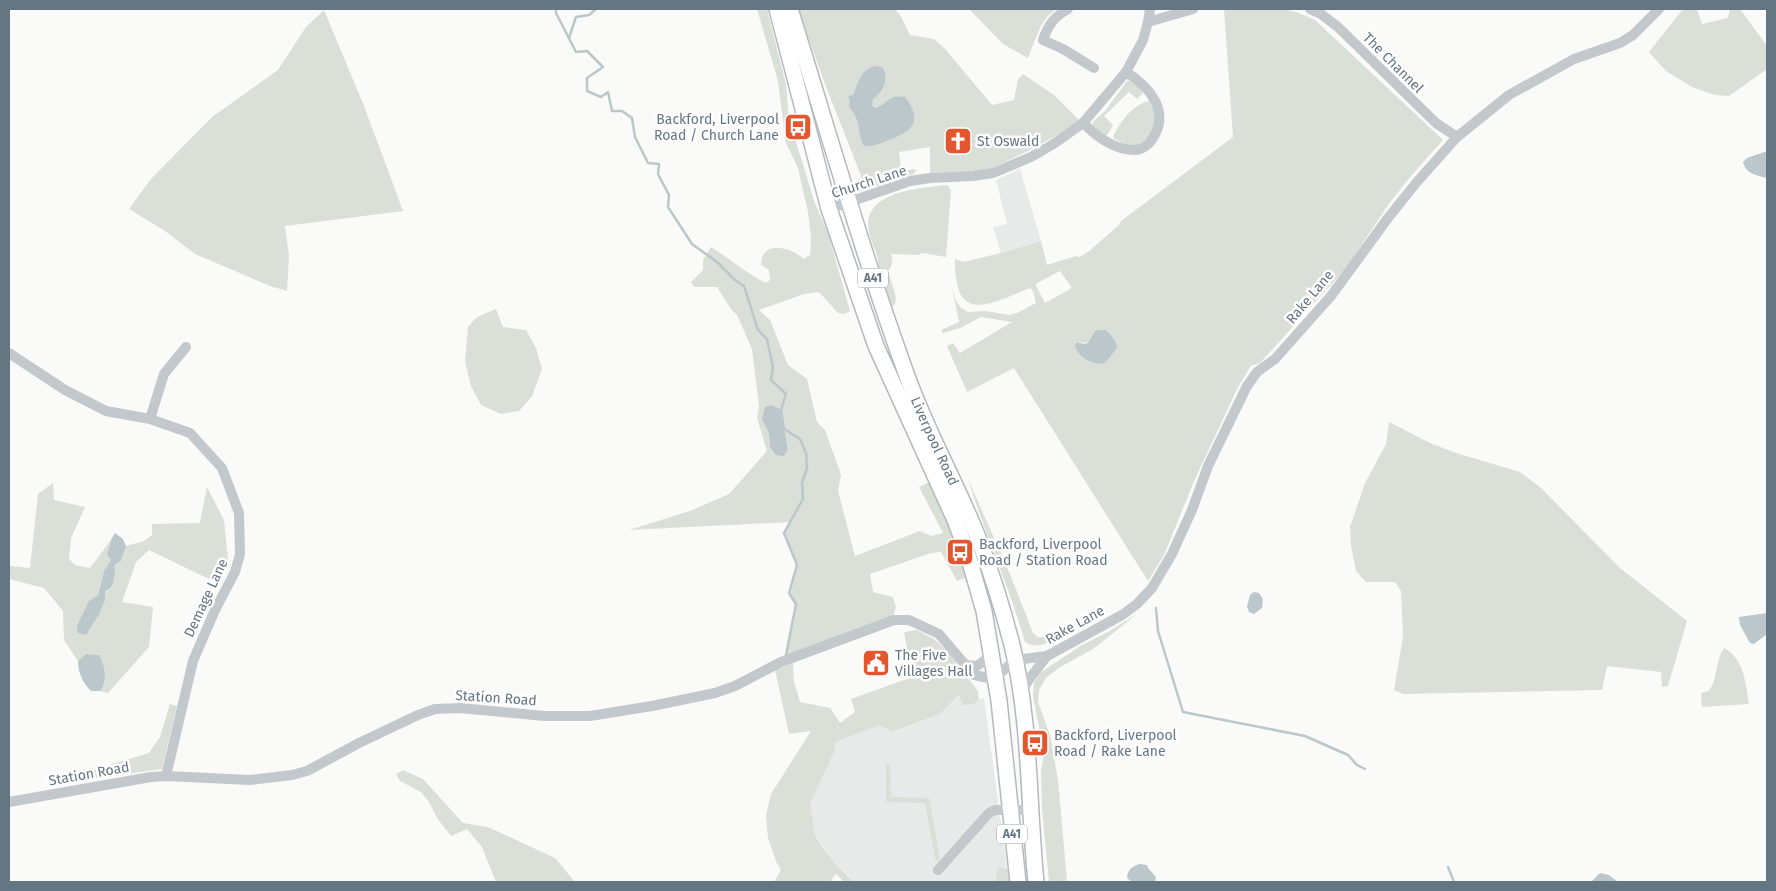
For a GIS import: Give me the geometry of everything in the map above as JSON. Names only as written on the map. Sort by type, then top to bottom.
[{"type":"highway","name":"Liverpool Road","points":[[777,9],[829,209],[876,346],[955,520],[968,555],[984,612],[996,677],[1018,882]]},
{"type":"highway","name":"Liverpool Road","points":[[790,9],[849,202],[908,378],[982,548],[1005,618],[1021,692],[1026,733],[1036,882]]},
{"type":"street","points":[[1068,9],[1056,15],[1047,27],[1043,40],[1063,49],[1094,68]]},
{"type":"street","name":"Church Lane","points":[[829,209],[910,182],[930,178],[994,173],[1056,143],[1084,123],[1126,72],[1143,40],[1150,9]]},
{"type":"street","points":[[1148,22],[1193,9]]},
{"type":"street","name":"The Channel","points":[[1310,9],[1321,14],[1338,27],[1436,123],[1457,137]]},
{"type":"street","name":"Rake Lane","points":[[1015,660],[1047,656],[1122,615],[1137,604],[1152,588],[1172,554],[1192,510],[1208,466],[1247,386],[1257,372],[1275,359],[1331,296],[1394,210],[1457,137],[1509,95],[1574,59],[1620,43],[1633,35],[1659,9]]},
{"type":"street","points":[[1084,123],[1093,133],[1107,142],[1124,148],[1134,150],[1144,148],[1151,142],[1160,123],[1157,106],[1140,81],[1126,72]]},
{"type":"street","points":[[150,419],[164,374],[186,347]]},
{"type":"street","name":"Demage Lane","points":[[9,353],[65,390],[106,411],[150,419],[190,433],[222,468],[239,512],[240,554],[236,572],[215,610],[193,660],[166,776]]},
{"type":"street","name":"Station Road","points":[[9,802],[151,777],[250,780],[292,775],[307,771],[359,743],[435,709],[460,708],[544,716],[590,716],[652,706],[715,693],[735,686],[781,662],[894,620],[909,620],[938,634],[974,675],[989,678],[996,677]]},
{"type":"street","points":[[964,665],[978,666],[992,656]]},
{"type":"street","name":"Rake Lane","points":[[1021,692],[1047,656]]},
{"type":"street","points":[[996,677],[1015,660]]},
{"type":"street","points":[[938,870],[989,813],[995,810],[1030,810]]},
{"type":"shaded area","points":[[757,9],[767,9],[786,84],[789,121],[814,201],[828,233],[850,311],[844,314],[838,313],[819,292],[804,294],[759,310],[770,320],[788,365],[807,379],[817,422],[825,430],[841,475],[838,491],[855,556],[920,531],[931,536],[943,533],[919,487],[931,481],[956,540],[965,578],[957,581],[941,552],[931,553],[870,574],[873,592],[893,597],[896,607],[893,616],[786,655],[796,604],[789,593],[797,565],[784,533],[790,522],[629,530],[690,511],[729,494],[767,451],[757,418],[759,406],[752,349],[737,315],[717,287],[694,287],[691,282],[703,270],[703,260],[711,247],[766,283],[770,280],[769,270],[761,265],[762,257],[766,251],[778,248],[785,249],[804,259],[810,255],[811,237],[808,212],[798,168],[786,143],[778,81]],"holes":[[[784,429],[788,450],[770,447],[769,433]]]},
{"type":"shaded area","points":[[798,9],[895,9],[910,35],[934,39],[945,49],[992,105],[1014,100],[1018,79],[1023,74],[1054,95],[1079,120],[1063,132],[986,171],[930,173],[930,147],[899,152],[901,171],[916,169],[914,174],[872,188],[865,186]]},
{"type":"shaded area","points":[[969,9],[1057,9],[1042,24],[1028,58],[1003,44]]},
{"type":"shaded area","points":[[1224,9],[1282,9],[1296,12],[1315,20],[1443,140],[1388,205],[1347,267],[1260,363],[1251,366],[1238,387],[1195,479],[1164,555],[1148,581],[1014,368],[967,392],[947,346],[953,343],[960,353],[1012,322],[981,317],[960,328],[943,333],[941,330],[959,322],[952,287],[956,301],[961,308],[968,312],[985,311],[1010,315],[1036,303],[1033,291],[1030,288],[987,304],[976,305],[967,301],[960,293],[956,280],[955,259],[963,262],[1041,241],[1047,265],[1076,256],[1079,257],[1088,252],[1119,225],[1121,221],[1233,137]],"holes":[[[1060,271],[1072,288],[1045,303],[1036,286],[1037,283]],[[1109,334],[1115,340],[1115,351],[1103,364],[1077,342],[1089,342]]]},
{"type":"shaded area","points":[[1683,9],[1697,9],[1702,24],[1728,18],[1730,9],[1740,9],[1767,46],[1767,69],[1729,96],[1715,95],[1692,87],[1666,71],[1649,52]]},
{"type":"shaded area","points":[[324,10],[364,106],[403,211],[285,226],[289,256],[287,291],[270,286],[195,254],[165,231],[129,209],[151,179],[212,117],[278,70],[306,27]]},
{"type":"shaded area","points":[[878,66],[883,68],[885,72],[885,81],[880,93],[873,99],[872,106],[876,108],[892,98],[905,97],[914,113],[914,120],[912,125],[903,134],[878,144],[864,146],[858,122],[849,107],[850,101],[848,96],[853,95],[864,72]]},
{"type":"shaded area","points":[[1127,81],[1134,81],[1143,90],[1142,94],[1137,99],[1129,92],[1104,116],[1113,125],[1104,137],[1093,126],[1093,122],[1105,111]]},
{"type":"shaded area","points":[[1149,101],[1153,103],[1158,119],[1150,137],[1139,146],[1126,145],[1114,139],[1113,137],[1127,115],[1137,106]]},
{"type":"shaded area","points":[[1767,151],[1767,178],[1746,169],[1743,162],[1747,158]]},
{"type":"shaded area","points":[[1020,169],[1041,241],[1001,253],[993,227],[1007,224],[996,180]]},
{"type":"shaded area","points":[[947,185],[951,190],[946,257],[922,253],[918,255],[891,254],[892,263],[888,271],[896,297],[895,304],[891,308],[878,274],[877,257],[869,231],[869,218],[874,207],[895,194],[909,190]]},
{"type":"shaded area","points":[[496,309],[503,327],[526,330],[536,348],[542,369],[532,396],[519,411],[501,414],[481,405],[471,386],[465,362],[468,327],[477,317]]},
{"type":"shaded area","points":[[1106,330],[1115,340],[1117,347],[1103,364],[1086,359],[1079,354],[1075,346],[1077,342],[1088,343],[1095,331]]},
{"type":"shaded area","points":[[772,405],[781,410],[788,450],[784,456],[776,455],[770,447],[769,433],[762,419],[765,407]]},
{"type":"shaded area","points":[[1389,422],[1430,443],[1456,453],[1520,472],[1541,488],[1620,568],[1687,621],[1668,686],[1662,687],[1661,672],[1607,666],[1602,690],[1403,694],[1394,690],[1403,637],[1401,591],[1395,582],[1366,582],[1356,571],[1351,546],[1350,527],[1365,483],[1386,444]]},
{"type":"shaded area","points":[[968,479],[1010,574],[1033,633],[1038,637],[1047,637],[1049,642],[1031,645],[1025,642]]},
{"type":"shaded area","points":[[53,483],[54,500],[85,507],[71,538],[69,559],[75,565],[90,568],[111,540],[107,555],[111,560],[104,571],[98,595],[89,601],[105,600],[113,565],[121,561],[126,546],[144,541],[152,535],[152,524],[200,523],[207,487],[224,520],[228,559],[215,582],[149,550],[136,562],[122,602],[153,607],[149,647],[108,693],[101,691],[105,673],[99,655],[86,654],[78,661],[64,640],[63,611],[44,588],[9,579],[9,566],[30,568],[38,494]]},
{"type":"shaded area","points":[[115,533],[123,539],[126,546],[121,561],[114,565],[115,574],[112,586],[106,591],[105,600],[98,616],[86,635],[78,633],[77,626],[89,601],[98,595],[104,571],[111,560],[107,555]]},
{"type":"shaded area","points":[[1254,592],[1259,593],[1263,599],[1262,608],[1254,614],[1249,612],[1247,607],[1250,595]]},
{"type":"shaded area","points":[[1767,613],[1767,634],[1754,644],[1750,643],[1740,625],[1739,617]]},
{"type":"shaded area","points":[[1137,614],[1093,649],[1060,667],[1046,678],[1039,690],[1038,702],[1050,735],[1058,780],[1067,882],[1049,882],[1042,809],[1041,771],[1044,753],[1033,696],[1034,682],[1041,672],[1082,645]]},
{"type":"shaded area","points":[[917,630],[934,639],[949,653],[978,691],[979,699],[974,704],[963,705],[959,695],[940,714],[892,732],[880,725],[836,742],[834,752],[810,804],[815,835],[823,848],[854,882],[844,882],[836,874],[830,882],[774,882],[781,870],[768,838],[766,815],[771,794],[811,731],[789,734],[775,670],[793,663],[794,682],[800,702],[830,708],[840,723],[855,712],[851,699],[915,676],[904,632]]},
{"type":"shaded area","points":[[1724,648],[1731,652],[1740,665],[1749,704],[1702,707],[1701,693],[1709,691],[1712,686],[1719,658]]},
{"type":"shaded area","points":[[86,654],[99,655],[101,659],[105,678],[101,691],[91,691],[82,678],[78,661]]},
{"type":"shaded area","points":[[960,695],[974,704],[979,699],[984,698],[1009,882],[854,882],[831,858],[815,835],[810,804],[834,752],[836,742],[880,725],[893,732],[940,714]]},
{"type":"shaded area","points":[[170,704],[177,706],[162,769],[61,783],[102,767],[149,753],[160,737]]},
{"type":"shaded area","points":[[886,764],[890,765],[891,797],[929,798],[940,858],[936,862],[925,803],[886,802]]},
{"type":"shaded area","points":[[403,770],[423,779],[463,823],[488,827],[555,858],[575,882],[496,882],[482,847],[467,829],[451,836],[421,792],[400,781],[396,774]]},
{"type":"shaded area","points":[[1140,864],[1147,865],[1156,877],[1155,882],[1132,882],[1127,878],[1130,869]]},
{"type":"shaded area","points":[[1003,868],[1008,870],[1009,882],[996,882],[997,869]]},
{"type":"shaded area","points":[[1600,873],[1609,875],[1618,882],[1591,882]]},
{"type":"waterway","points":[[556,9],[556,13],[576,52],[587,51],[603,67],[587,78],[587,91],[601,97],[608,92],[612,111],[622,111],[632,118],[635,137],[648,163],[659,164],[658,174],[669,195],[668,207],[692,244],[717,262],[744,286],[758,330],[767,339],[773,367],[771,380],[786,394],[781,410],[784,429],[800,439],[806,453],[807,468],[802,483],[803,499],[784,533],[797,565],[789,593],[796,604],[786,655]]},
{"type":"waterway","points":[[569,38],[576,17],[589,15],[596,9]]},
{"type":"waterway","points":[[1156,608],[1158,631],[1183,712],[1305,736],[1348,755],[1357,765],[1365,769]]},
{"type":"waterway","points":[[1448,867],[1454,882]]},
{"type":"place","name":"Backford, Liverpool Road / Church Lane","points":[[798,127]]},
{"type":"place","name":"St Oswald","points":[[958,141]]},
{"type":"place","name":"Backford, Liverpool Road / Station Road","points":[[960,552]]},
{"type":"place","name":"The Five Villages Hall","points":[[876,663]]},
{"type":"place","name":"Backford, Liverpool Road / Rake Lane","points":[[1035,743]]}]
